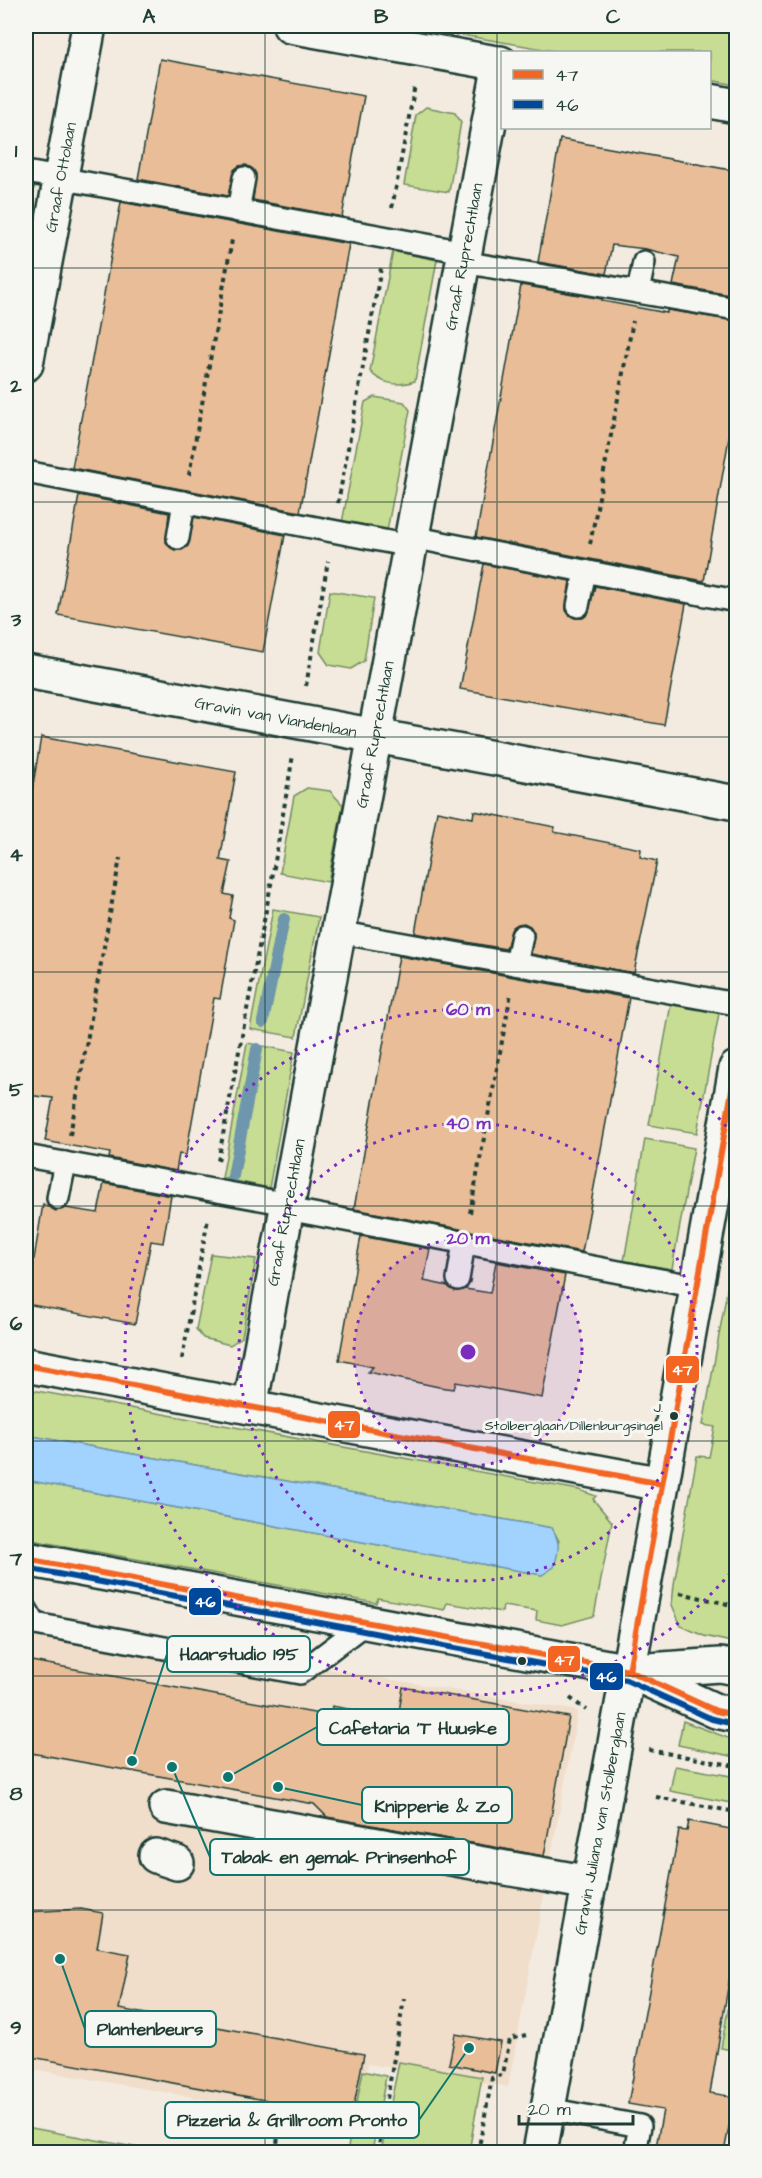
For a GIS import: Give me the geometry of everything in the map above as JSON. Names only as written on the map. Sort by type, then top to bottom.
[{"type":"street","name":"Graaf Ottolaan","points":[[26,364],[89,26]]},
{"type":"street","points":[[290,26],[501,64]]},
{"type":"street","name":"Graaf Ruprechtlaan","points":[[250,1407],[501,64]]},
{"type":"street","points":[[711,101],[736,106]]},
{"type":"street","name":"Gravin van Viandenlaan","points":[[26,671],[736,803]]},
{"type":"street","name":"Gravin Juliana van Stolberglaan","points":[[540,2152],[629,1671],[736,1068]]},
{"type":"street","points":[[26,1365],[662,1484]]},
{"type":"street","points":[[26,1559],[629,1671],[717,1711],[736,1715]]},
{"type":"street","points":[[629,1671],[720,1665],[736,1668]]},
{"type":"street","points":[[166,1807],[590,1883]]},
{"type":"lane","points":[[26,172],[238,211],[638,292],[736,309]]},
{"type":"lane","points":[[238,211],[244,178]]},
{"type":"lane","points":[[638,292],[644,262]]},
{"type":"lane","points":[[26,472],[184,502],[585,571],[736,601]]},
{"type":"lane","points":[[178,538],[184,502]]},
{"type":"lane","points":[[578,606],[585,571]]},
{"type":"lane","points":[[338,932],[736,1004]]},
{"type":"lane","points":[[516,964],[522,936]]},
{"type":"lane","points":[[26,1156],[698,1287]]},
{"type":"lane","points":[[58,1198],[65,1163]]},
{"type":"lane","points":[[458,1279],[464,1243]]},
{"type":"lane","points":[[26,1609],[35,1624],[300,1673],[367,1622]]},
{"type":"lane","points":[[548,2109],[640,2126],[636,2152]]},
{"type":"path","points":[[184,502],[238,211]]},
{"type":"path","points":[[585,571],[638,292]]},
{"type":"path","points":[[65,1163],[120,858]]},
{"type":"path","points":[[464,1243],[516,964]]},
{"type":"path","points":[[644,1585],[736,1606]]},
{"type":"path","points":[[615,1744],[736,1766]]},
{"type":"path","points":[[656,1797],[736,1812]]},
{"type":"path","points":[[378,2152],[404,1999]]},
{"type":"path","points":[[276,2152],[279,2129]]},
{"type":"shaded area","points":[[26,1618],[578,1711],[508,2087],[368,2064],[356,2133],[284,2113],[26,2068]]},
{"type":"green space","points":[[409,26],[736,26],[736,85],[711,80],[711,51],[554,51]]},
{"type":"green space","points":[[426,107],[455,113],[461,122],[449,192],[404,185],[416,115]]},
{"type":"green space","points":[[26,185],[35,186],[26,236]]},
{"type":"green space","points":[[393,251],[437,260],[415,381],[403,384],[384,381],[370,371]]},
{"type":"green space","points":[[374,397],[404,402],[410,410],[387,531],[342,523],[365,402]]},
{"type":"green space","points":[[330,591],[374,598],[364,661],[351,669],[329,665],[320,652]]},
{"type":"green space","points":[[307,788],[330,791],[343,805],[328,882],[280,873],[294,796]]},
{"type":"green space","points":[[273,909],[319,917],[296,1037],[250,1029]]},
{"type":"green space","points":[[671,1004],[719,1013],[697,1133],[649,1125]]},
{"type":"green space","points":[[247,1043],[294,1052],[269,1188],[222,1178]]},
{"type":"green space","points":[[645,1139],[694,1148],[672,1269],[624,1261]]},
{"type":"green space","points":[[736,1240],[736,1643],[704,1636],[681,1626],[672,1605],[697,1456],[709,1457],[715,1427],[703,1425]]},
{"type":"green space","points":[[211,1254],[256,1259],[242,1337],[230,1345],[203,1338],[196,1329]]},
{"type":"green space","points":[[26,1389],[579,1490],[596,1496],[593,1499],[612,1522],[594,1616],[562,1625],[536,1620],[537,1611],[503,1606],[502,1612],[447,1603],[444,1610],[378,1598],[376,1603],[26,1539],[26,1480],[542,1575],[559,1541],[552,1528],[26,1435]]},
{"type":"green space","points":[[683,1721],[736,1741],[736,1757],[678,1745]]},
{"type":"green space","points":[[675,1766],[736,1777],[736,1804],[670,1791]]},
{"type":"green space","points":[[736,1966],[736,2051],[721,2048]]},
{"type":"green space","points":[[399,2062],[482,2077],[469,2152],[381,2152]]},
{"type":"green space","points":[[363,2071],[386,2076],[372,2152],[347,2152]]},
{"type":"green space","points":[[26,2127],[161,2152],[26,2152]]},
{"type":"water","points":[[26,1435],[552,1528],[558,1543],[557,1556],[554,1567],[542,1575],[26,1480]]},
{"type":"building","points":[[160,59],[364,96],[342,217],[253,200],[256,174],[246,165],[234,170],[228,196],[138,179]]},
{"type":"building","points":[[560,139],[736,171],[736,296],[673,285],[679,257],[646,249],[612,245],[606,274],[538,262]]},
{"type":"building","points":[[121,202],[349,244],[300,512],[72,468]]},
{"type":"building","points":[[521,285],[667,313],[667,310],[736,321],[736,398],[704,581],[476,537]]},
{"type":"building","points":[[79,495],[169,513],[166,542],[175,550],[182,550],[188,546],[194,517],[285,535],[263,652],[58,615]]},
{"type":"building","points":[[484,564],[570,581],[566,610],[575,618],[583,618],[588,614],[595,586],[686,604],[664,725],[460,689]]},
{"type":"building","points":[[41,737],[236,772],[220,860],[231,862],[224,894],[233,896],[229,918],[234,920],[220,999],[214,998],[186,1155],[179,1154],[176,1171],[109,1158],[110,1153],[45,1141],[53,1098],[26,1095],[26,827]]},
{"type":"building","points":[[437,811],[473,818],[474,811],[555,827],[554,832],[641,849],[640,857],[657,861],[634,973],[531,954],[534,933],[530,926],[524,923],[512,928],[506,949],[415,933]]},
{"type":"building","points":[[399,956],[629,998],[582,1252],[354,1209]]},
{"type":"building","points":[[104,1183],[171,1196],[163,1243],[151,1241],[135,1324],[26,1304],[26,1258],[34,1259],[43,1204],[56,1211],[66,1208],[98,1213]]},
{"type":"building","points":[[361,1236],[430,1249],[424,1281],[448,1286],[455,1291],[465,1289],[490,1293],[496,1262],[565,1275],[542,1398],[456,1382],[454,1389],[439,1387],[368,1372],[373,1367],[339,1360]]},
{"type":"building","points":[[26,1660],[330,1716],[332,1706],[398,1718],[403,1687],[569,1717],[544,1856],[327,1817],[314,1804],[26,1752]]},
{"type":"building","points":[[689,1821],[736,1830],[736,1941],[710,2093],[735,2097],[724,2152],[655,2152],[663,2110],[628,2104],[679,1830],[687,1831]]},
{"type":"building","points":[[81,1909],[103,1913],[97,1948],[130,1954],[119,2009],[364,2054],[352,2116],[26,2056],[26,1912]]},
{"type":"building","points":[[455,2034],[501,2042],[495,2073],[449,2064]]},
{"type":"waterway","points":[[263,1022],[284,919]]},
{"type":"waterway","points":[[233,1176],[257,1049]]},
{"type":"transit line","name":"47","points":[[629,1671],[736,1068]]},
{"type":"transit line","name":"47","points":[[26,1365],[662,1484]]},
{"type":"transit line","name":"47","points":[[26,1559],[629,1671],[716,1711],[736,1715]]},
{"type":"transit line","name":"46","points":[[26,1568],[626,1680],[712,1719],[734,1724]]},
{"type":"place","name":"J. Stolberglaan/Dillenburgsingel","points":[[674,1416]]},
{"type":"place","name":"Haarstudio 195","points":[[132,1761]]},
{"type":"place","name":"Tabak en gemak Prinsenhof","points":[[172,1767]]},
{"type":"place","name":"Cafetaria 'T Huuske","points":[[228,1777]]},
{"type":"place","name":"Knipperie & Zo","points":[[278,1787]]},
{"type":"place","name":"Plantenbeurs","points":[[60,1959]]},
{"type":"place","name":"Pizzeria & Grillroom Pronto","points":[[469,2048]]}]
